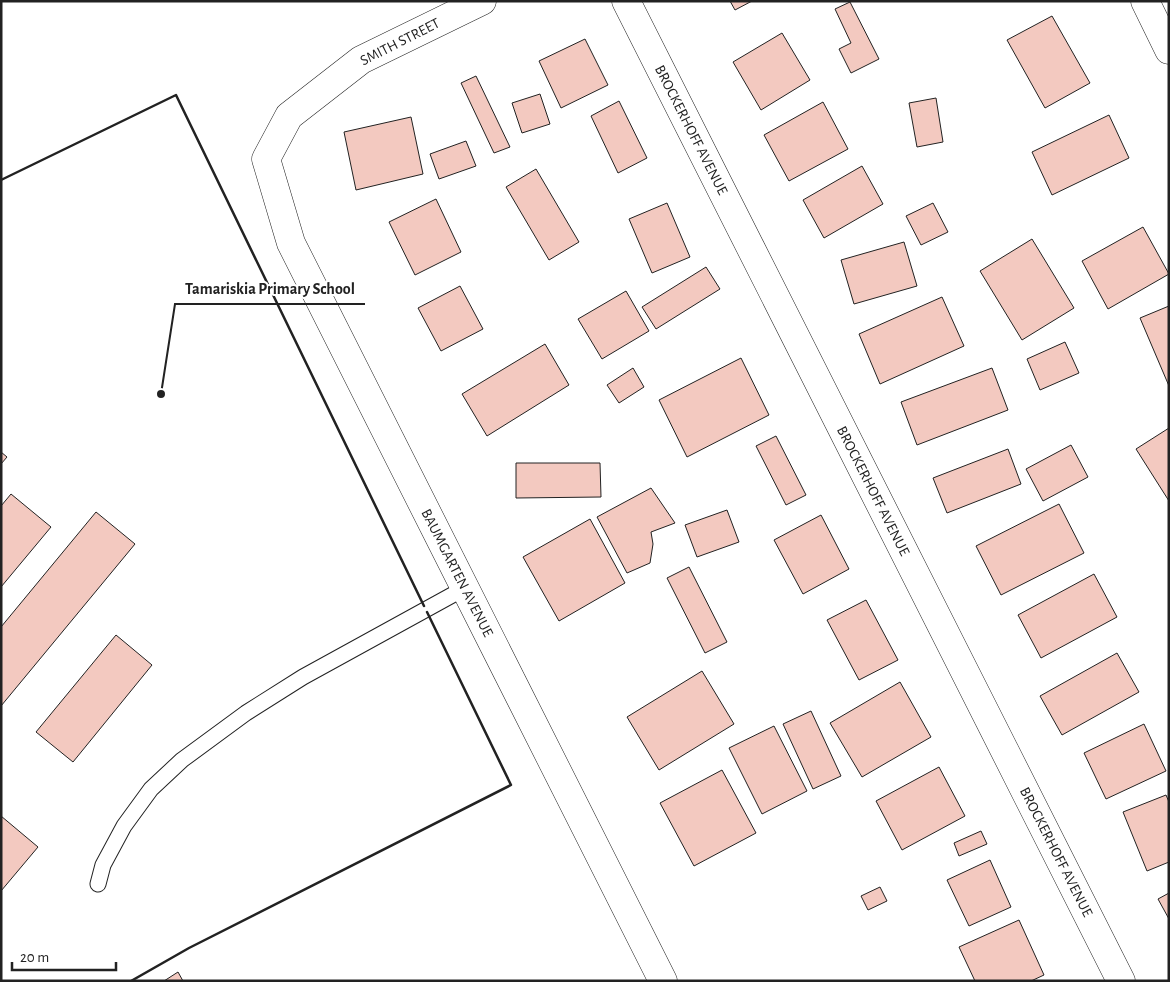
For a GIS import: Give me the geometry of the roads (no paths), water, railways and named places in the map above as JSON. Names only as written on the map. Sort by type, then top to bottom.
[{"type":"street","name":"SMITH STREET","points":[[266,159],[289,116],[360,60],[482,1]]},
{"type":"street","name":"BROCKERHOFF AVENUE","points":[[626,1],[1121,981]]},
{"type":"street","points":[[1145,1],[1169,50]]},
{"type":"street","name":"BAUMGARTEN AVENUE","points":[[266,159],[291,243],[663,981]]},
{"type":"lane","points":[[98,884],[103,865],[124,826],[151,789],[182,760],[246,713],[303,678],[465,588]]},
{"type":"place","name":"Tamariskia Primary School","points":[[161,394]]}]
